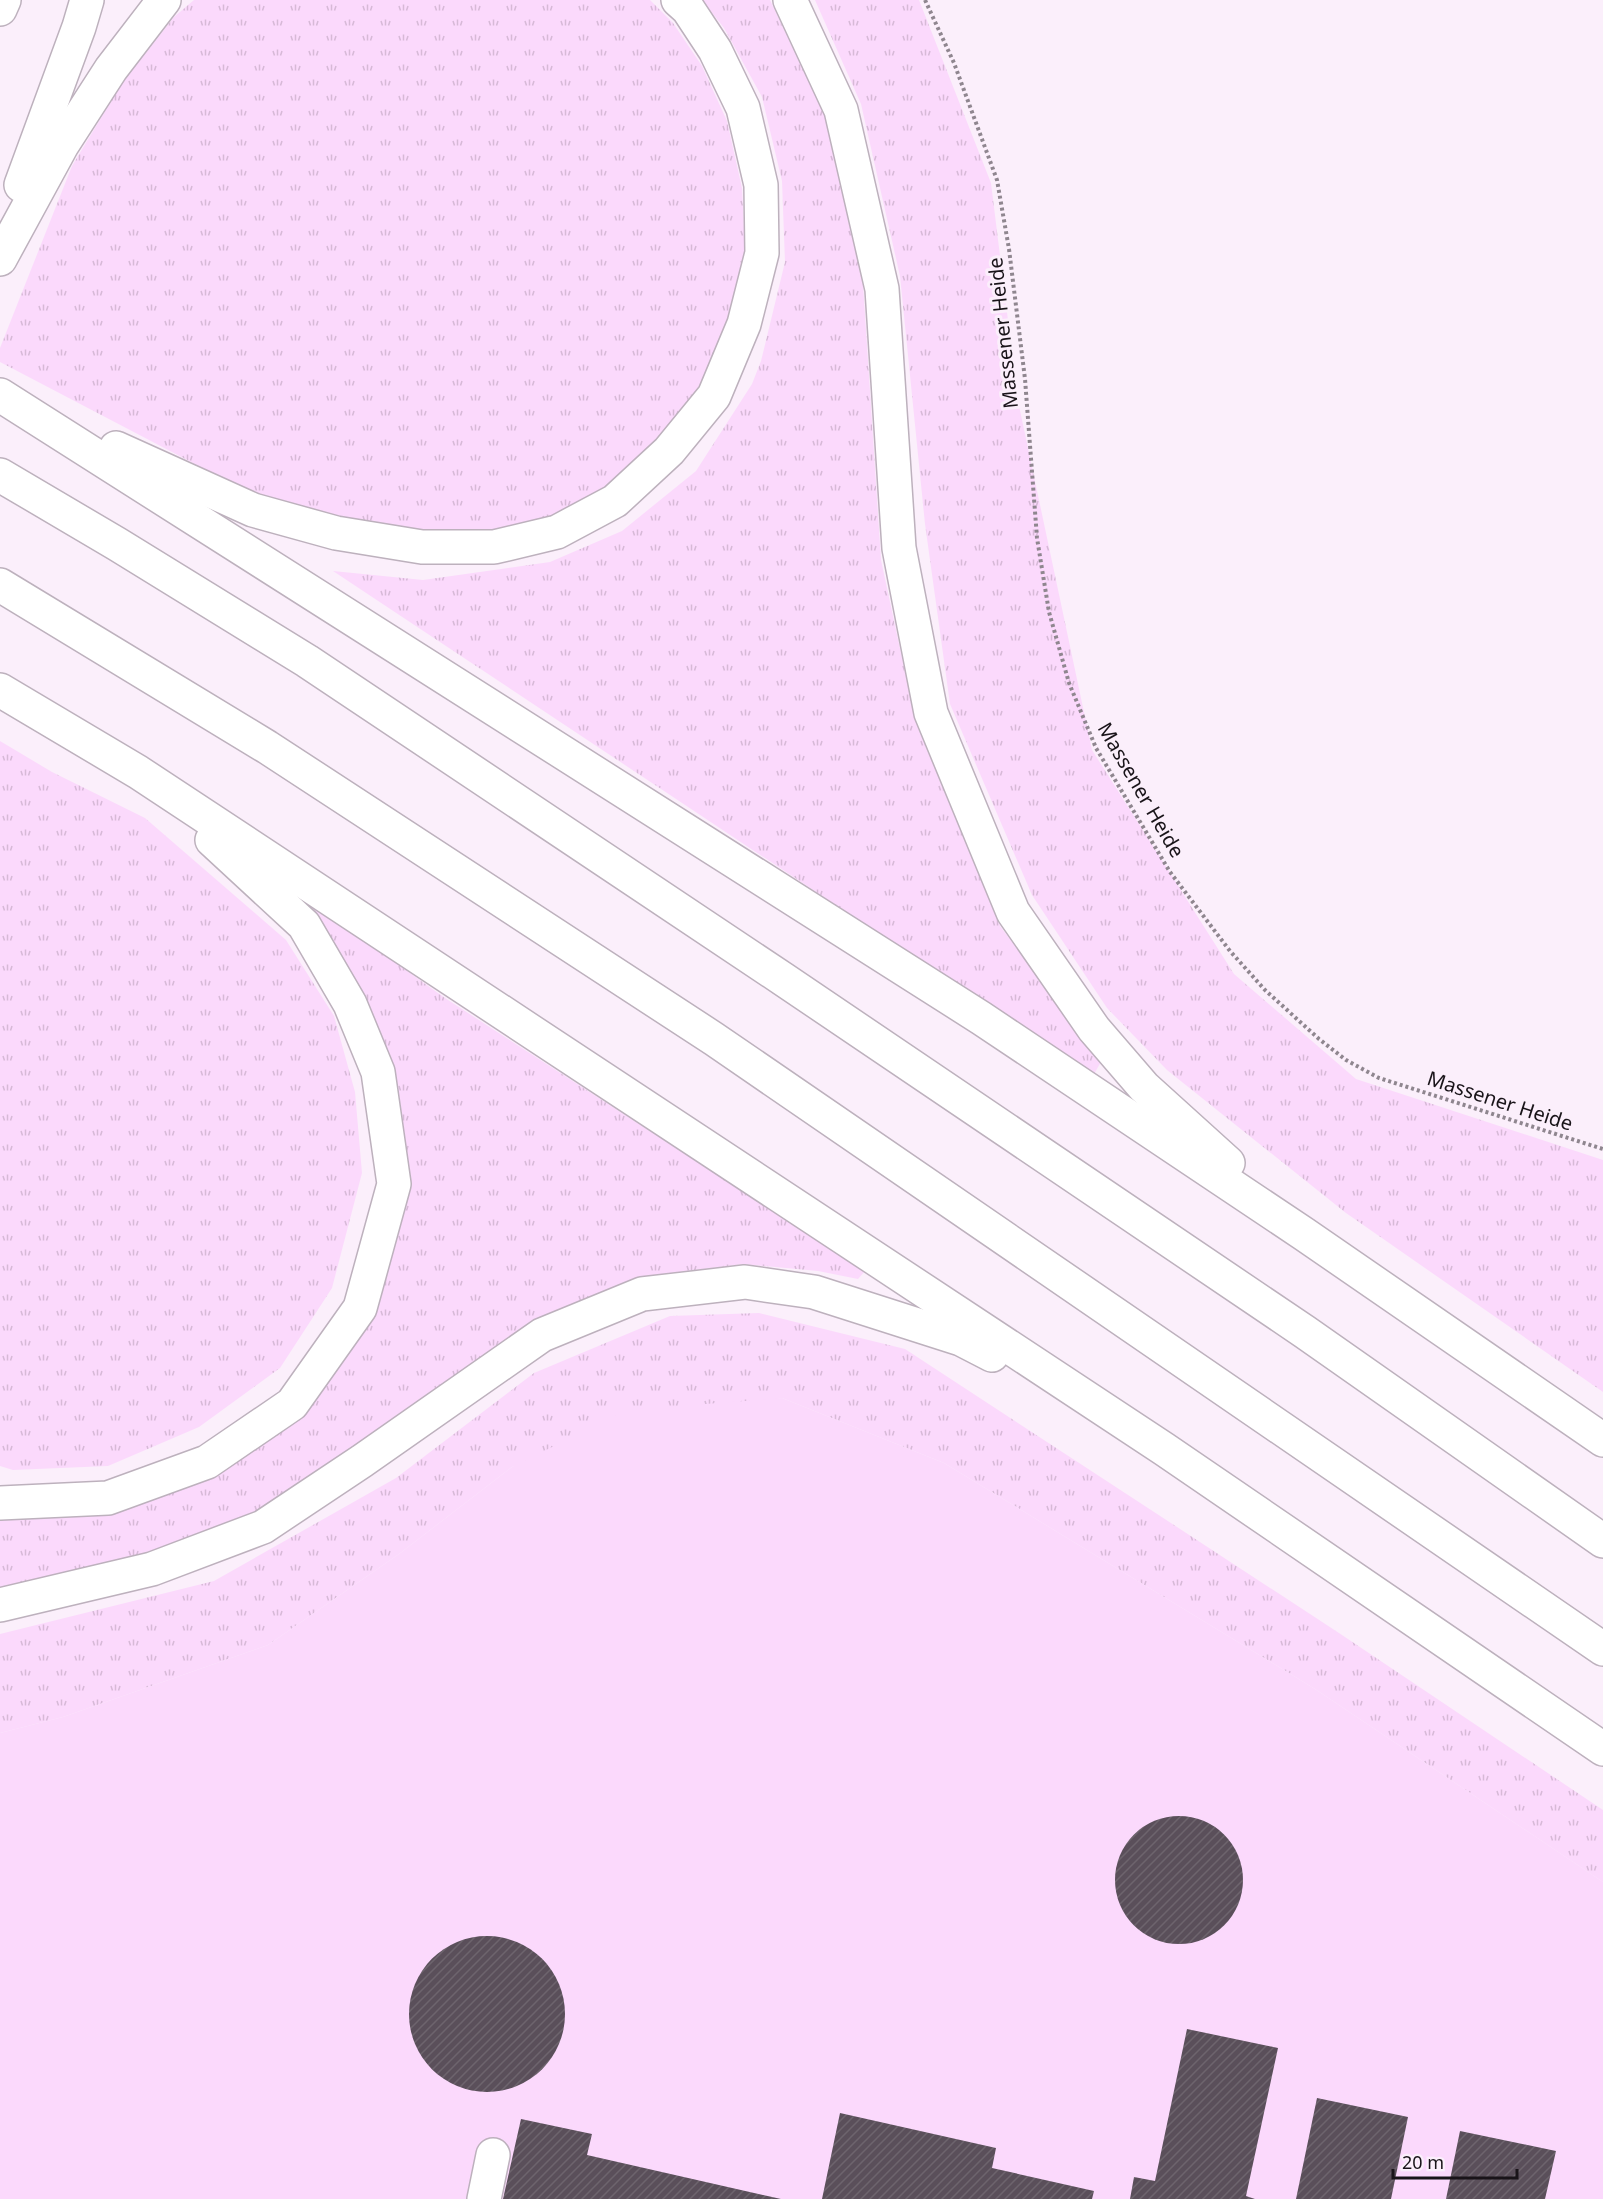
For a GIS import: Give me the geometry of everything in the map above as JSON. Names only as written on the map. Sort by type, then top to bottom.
[{"type":"main road","points":[[0,9],[4,0]]},
{"type":"main road","points":[[0,243],[87,0]]},
{"type":"main road","points":[[0,259],[62,145],[111,69],[164,0]]},
{"type":"main road","points":[[6,399],[253,510],[336,533],[422,547],[494,547],[557,532],[615,501],[669,451],[714,396],[744,324],[762,253],[760,184],[743,108],[716,50],[688,9],[678,0]]},
{"type":"main road","points":[[790,0],[841,111],[882,289],[899,548],[931,713],[1013,912],[1094,1029],[1144,1087],[1304,1234]]},
{"type":"main road","points":[[6,399],[981,1018],[1304,1234],[1603,1440]]},
{"type":"main road","points":[[0,475],[307,661],[1305,1332],[1603,1541]]},
{"type":"main road","points":[[0,585],[267,747],[714,1039],[1603,1649]]},
{"type":"main road","points":[[0,690],[138,772],[1164,1449],[1603,1749]]},
{"type":"main road","points":[[0,1503],[108,1498],[207,1462],[292,1404],[360,1308],[394,1184],[378,1072],[350,1004],[304,925],[138,772]]},
{"type":"main road","points":[[0,1605],[152,1569],[263,1527],[542,1335],[642,1294],[745,1282],[814,1292],[961,1339],[1164,1449]]},
{"type":"main road","points":[[484,2199],[493,2155]]},
{"type":"path","name":"Massener Heide","points":[[925,0],[954,63],[997,180],[1012,273],[1025,379],[1037,538],[1049,612],[1069,683],[1096,748],[1124,798],[1170,872],[1230,951],[1265,990],[1346,1060],[1379,1078],[1603,1149]]},
{"type":"green space","points":[[194,0],[650,0],[673,23],[702,66],[727,121],[742,188],[745,251],[728,325],[700,389],[660,441],[608,487],[552,519],[496,529],[431,532],[342,520],[258,497],[0,362],[0,348],[72,166],[122,83],[174,17]]},
{"type":"green space","points":[[702,0],[770,0],[824,114],[863,284],[881,560],[916,723],[1000,926],[1102,1060],[1093,1076],[333,571],[423,580],[550,562],[622,531],[696,471],[752,384],[761,361],[785,262],[782,181],[762,97],[724,28]]},
{"type":"green space","points":[[815,0],[919,0],[991,183],[1018,401],[1092,750],[1234,974],[1356,1079],[1603,1160],[1603,1392],[1346,1213],[1167,1070],[1107,1008],[1032,895],[950,704],[925,524],[900,276],[861,104]]},
{"type":"green space","points":[[0,741],[52,772],[145,818],[286,940],[334,1016],[355,1092],[362,1173],[332,1288],[280,1368],[199,1427],[108,1466],[13,1470],[0,1466]]},
{"type":"green space","points":[[302,896],[445,998],[865,1271],[858,1279],[818,1271],[743,1264],[640,1277],[529,1327],[352,1452],[260,1509],[152,1559],[0,1592],[0,1514],[18,1517],[112,1514],[216,1477],[299,1415],[406,1181]]},
{"type":"green space","points":[[759,1313],[905,1349],[1339,1633],[1603,1810],[1603,1882],[1315,1689],[944,1463],[782,1398],[512,1467],[399,1554],[268,1645],[63,1717],[0,1733],[0,1634],[214,1581],[396,1478],[534,1373],[670,1316]]},
{"type":"green space","points":[[782,1398],[944,1463],[1315,1689],[1603,1882],[1603,2199],[0,2199],[0,1733],[63,1717],[268,1645],[399,1554],[512,1467],[626,1410]]},
{"type":"building","points":[[1179,1816],[1204,1820],[1225,1834],[1239,1855],[1243,1880],[1239,1905],[1225,1926],[1204,1940],[1179,1944],[1154,1940],[1133,1926],[1119,1905],[1115,1880],[1119,1855],[1133,1834],[1154,1820]]},
{"type":"building","points":[[487,1936],[517,1942],[542,1959],[559,1984],[565,2014],[559,2044],[542,2069],[517,2086],[487,2092],[457,2086],[432,2069],[415,2044],[409,2014],[415,1984],[432,1959],[457,1942]]},
{"type":"building","points":[[1187,2029],[1278,2048],[1246,2196],[1255,2199],[1130,2199],[1134,2177],[1155,2181]]},
{"type":"building","points":[[1317,2098],[1408,2117],[1391,2199],[1296,2199]]},
{"type":"building","points":[[840,2113],[996,2148],[992,2168],[1094,2191],[1092,2199],[822,2199]]},
{"type":"building","points":[[521,2119],[592,2134],[587,2155],[781,2199],[503,2199]]},
{"type":"building","points":[[1460,2131],[1556,2151],[1545,2199],[1446,2199]]}]
